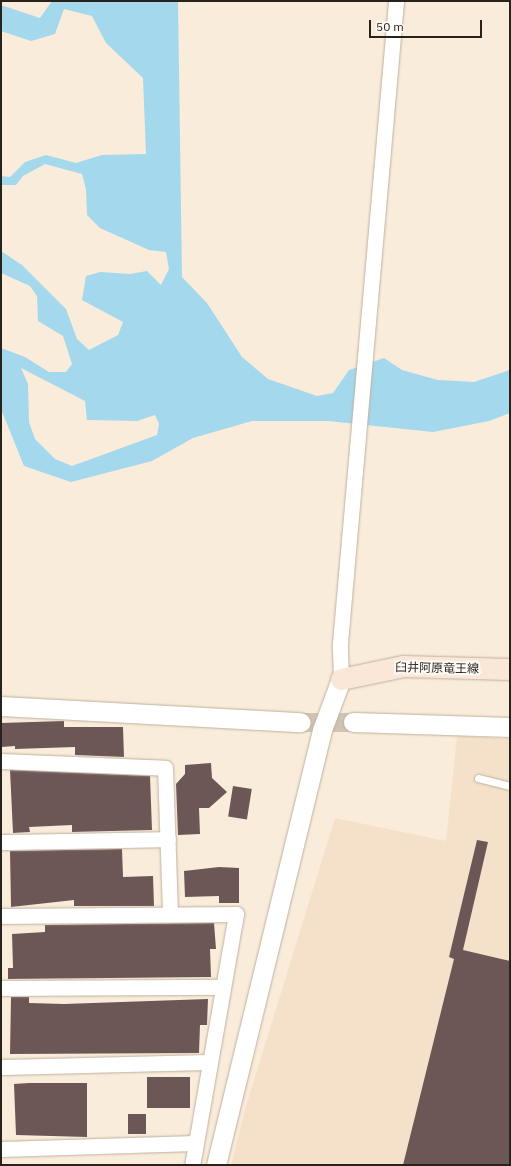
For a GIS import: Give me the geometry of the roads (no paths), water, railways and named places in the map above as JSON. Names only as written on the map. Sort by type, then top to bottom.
[{"type":"main road","name":"臼井阿原竜王線","points":[[341,679],[402,666],[510,670]]},
{"type":"street","points":[[216,1165],[322,730],[341,679],[340,645],[396,1]]},
{"type":"street","points":[[1,706],[301,722]]},
{"type":"street","points":[[353,722],[510,727]]},
{"type":"street","points":[[1,761],[165,768],[170,914]]},
{"type":"street","points":[[1,842],[168,839]]},
{"type":"street","points":[[1,916],[236,914],[192,1165]]},
{"type":"street","points":[[1,988],[223,987]]},
{"type":"street","points":[[1,1067],[210,1062]]},
{"type":"street","points":[[1,1149],[196,1143]]},
{"type":"lane","points":[[478,778],[510,786]]},
{"type":"water","points":[[52,1],[178,1],[182,277],[207,303],[242,357],[268,379],[317,396],[333,393],[349,370],[384,358],[402,370],[438,380],[474,382],[510,370],[510,413],[489,421],[433,432],[328,421],[252,421],[193,438],[152,461],[71,482],[24,466],[1,409],[1,348],[25,357],[49,372],[66,372],[72,364],[63,336],[38,321],[37,296],[30,286],[1,273],[1,251],[22,265],[66,309],[77,339],[89,350],[118,335],[123,322],[82,300],[86,276],[100,272],[130,274],[147,271],[161,285],[169,269],[166,252],[149,250],[100,228],[87,215],[86,189],[82,174],[45,164],[23,176],[16,185],[1,185],[1,176],[10,177],[25,162],[46,155],[76,163],[102,155],[146,154],[143,78],[106,43],[92,16],[64,9],[55,34],[31,41],[1,31],[1,5],[40,18]],"holes":[[[21,368],[85,401],[87,420],[137,421],[155,415],[159,424],[157,435],[72,466],[55,459],[35,439],[29,422],[28,384]]]},
{"type":"tunnel","points":[[301,722],[353,722]]}]
